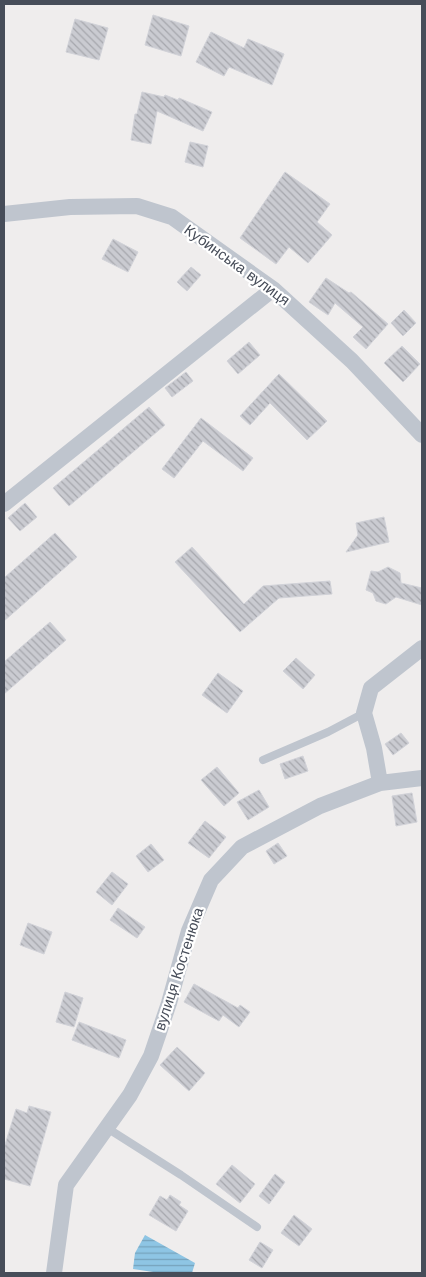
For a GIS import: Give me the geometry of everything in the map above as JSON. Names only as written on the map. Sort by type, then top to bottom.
[{"type":"street","name":"Кубинська вулиця","points":[[4,214],[70,207],[137,206],[172,217],[273,289],[352,362],[422,435]]},
{"type":"street","points":[[4,504],[273,289]]},
{"type":"street","points":[[380,783],[374,748],[364,713],[371,688],[422,648]]},
{"type":"street","name":"вулиця Костенюка","points":[[54,1273],[66,1186],[130,1096],[151,1056],[169,1003],[189,931],[211,880],[242,847],[320,806],[380,783],[422,778]]},
{"type":"lane","points":[[263,760],[328,732],[364,713]]},
{"type":"lane","points":[[107,1128],[181,1175],[257,1227]]},
{"type":"water","points":[[145,1235],[195,1263],[192,1273],[160,1273],[133,1269],[135,1253]]},
{"type":"building","points":[[153,15],[189,26],[181,56],[145,45]]},
{"type":"building","points":[[75,19],[108,28],[99,60],[66,52]]},
{"type":"building","points":[[211,32],[244,48],[248,39],[284,54],[272,85],[229,67],[224,76],[196,62]]},
{"type":"building","points":[[142,92],[164,97],[165,95],[178,100],[179,98],[212,112],[203,131],[157,111],[151,144],[131,140],[135,114],[137,114]]},
{"type":"building","points":[[190,142],[208,146],[203,167],[185,162]]},
{"type":"building","points":[[285,172],[330,204],[317,222],[332,235],[308,263],[289,247],[276,264],[240,238]]},
{"type":"building","points":[[113,239],[138,252],[128,272],[102,259]]},
{"type":"building","points":[[191,267],[201,275],[187,291],[177,282]]},
{"type":"building","points":[[326,278],[349,293],[351,292],[388,324],[366,349],[353,337],[363,327],[335,303],[328,315],[309,302]]},
{"type":"building","points":[[404,310],[416,323],[403,336],[391,323]]},
{"type":"building","points":[[249,342],[260,355],[238,374],[227,361]]},
{"type":"building","points":[[402,346],[420,364],[403,382],[384,363]]},
{"type":"building","points":[[186,372],[193,381],[172,397],[165,388]]},
{"type":"building","points":[[279,374],[327,421],[307,440],[270,403],[250,425],[240,416]]},
{"type":"building","points":[[149,407],[165,425],[69,506],[53,488]]},
{"type":"building","points":[[201,418],[253,458],[243,471],[203,441],[174,478],[162,469]]},
{"type":"building","points":[[25,503],[37,517],[20,531],[8,518]]},
{"type":"building","points":[[384,517],[389,542],[346,552],[358,535],[356,523]]},
{"type":"building","points":[[55,533],[77,557],[4,621],[4,578]]},
{"type":"building","points":[[192,547],[244,604],[263,586],[330,581],[332,594],[279,598],[240,632],[175,562]]},
{"type":"building","points":[[388,567],[400,573],[401,583],[422,588],[422,605],[396,597],[386,604],[376,601],[373,593],[366,590],[371,571],[378,572]]},
{"type":"building","points":[[50,622],[66,640],[4,694],[4,662]]},
{"type":"building","points":[[296,658],[315,675],[303,689],[283,671]]},
{"type":"building","points":[[218,673],[243,691],[227,713],[202,695]]},
{"type":"building","points":[[401,733],[409,743],[393,755],[385,744]]},
{"type":"building","points":[[303,756],[308,771],[285,779],[280,764]]},
{"type":"building","points":[[217,767],[239,793],[224,806],[201,780]]},
{"type":"building","points":[[259,790],[269,807],[248,820],[237,802]]},
{"type":"building","points":[[412,793],[417,822],[396,826],[392,796]]},
{"type":"building","points":[[205,821],[226,837],[209,858],[188,843]]},
{"type":"building","points":[[278,843],[287,856],[274,864],[266,851]]},
{"type":"building","points":[[151,844],[164,860],[148,872],[136,856]]},
{"type":"building","points":[[112,872],[128,884],[112,905],[96,892]]},
{"type":"building","points":[[118,908],[145,927],[137,938],[110,920]]},
{"type":"building","points":[[28,923],[52,932],[44,954],[20,945]]},
{"type":"building","points":[[194,984],[238,1008],[240,1005],[250,1012],[239,1027],[223,1015],[219,1021],[184,1002]]},
{"type":"building","points":[[65,992],[83,998],[74,1027],[56,1022]]},
{"type":"building","points":[[79,1022],[126,1040],[119,1058],[72,1040]]},
{"type":"building","points":[[177,1047],[205,1073],[189,1091],[160,1065]]},
{"type":"building","points":[[29,1106],[51,1112],[30,1186],[4,1179],[4,1148],[16,1109],[27,1113]]},
{"type":"building","points":[[232,1165],[255,1184],[240,1203],[216,1184]]},
{"type":"building","points":[[275,1174],[285,1182],[269,1204],[259,1196]]},
{"type":"building","points":[[170,1195],[181,1202],[179,1205],[188,1211],[176,1231],[149,1215],[160,1196],[167,1200]]},
{"type":"building","points":[[294,1215],[312,1229],[299,1246],[281,1233]]},
{"type":"building","points":[[260,1242],[273,1250],[262,1268],[249,1260]]}]
